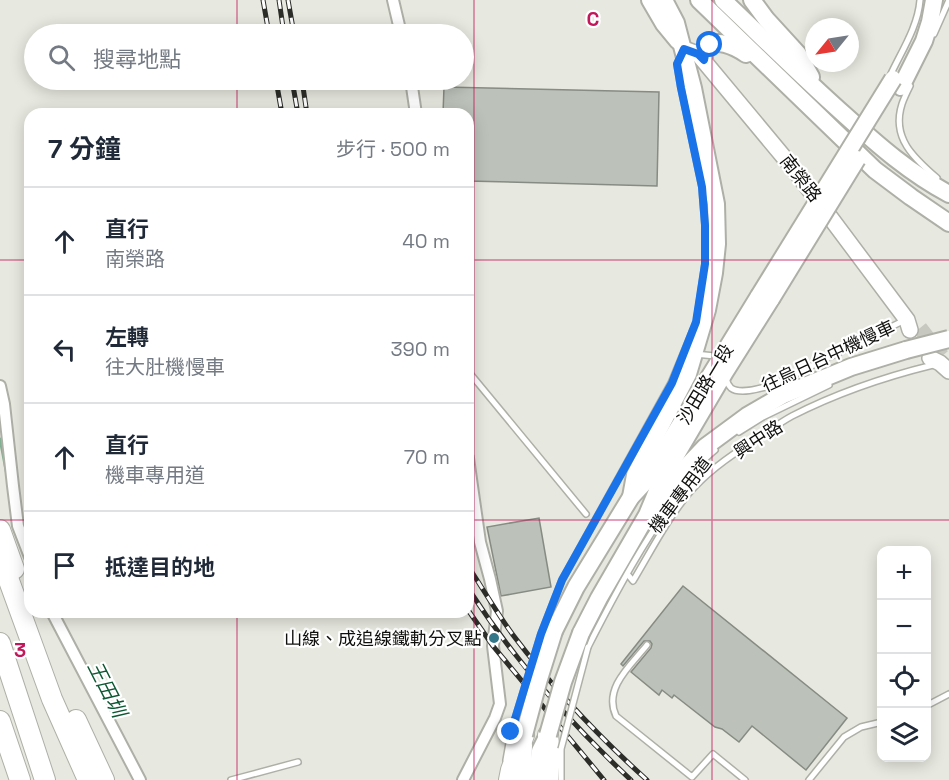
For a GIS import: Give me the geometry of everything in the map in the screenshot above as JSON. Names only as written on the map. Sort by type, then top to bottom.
[{"type":"highway","points":[[0,530],[24,595]]},
{"type":"highway","points":[[0,556],[52,699],[88,780]]},
{"type":"highway","points":[[33,618],[66,700],[104,780]]},
{"type":"highway","points":[[0,643],[45,780]]},
{"type":"highway","points":[[0,721],[20,780]]},
{"type":"highway","points":[[506,775],[511,770],[518,734]]},
{"type":"highway","points":[[548,780],[550,754],[555,742]]},
{"type":"main road","points":[[650,0],[664,24],[684,49]]},
{"type":"main road","points":[[630,497],[635,475],[688,374],[688,354],[708,310],[717,244],[716,204],[693,88],[676,23],[664,0]]},
{"type":"main road","points":[[699,0],[875,170],[911,198],[949,223]]},
{"type":"main road","points":[[723,0],[818,91],[888,153],[926,182],[949,194]]},
{"type":"main road","points":[[754,0],[766,19],[798,54],[818,91]]},
{"type":"main road","name":"沙田路一段","points":[[899,82],[917,28],[922,0]]},
{"type":"main road","name":"沙田路一段","points":[[523,780],[518,734],[539,679],[548,633],[630,497],[645,482],[899,82],[924,41],[934,0]]},
{"type":"main road","points":[[704,60],[706,50],[710,45],[729,44],[770,68]]},
{"type":"main road","name":"沙田路一段","points":[[536,780],[540,751],[555,742],[563,682],[584,640],[598,598],[647,515],[662,479],[725,372],[762,296]]},
{"type":"main road","name":"沙田路一段","points":[[647,515],[705,447],[747,416],[783,395],[851,367],[931,358],[949,339]]},
{"type":"street","points":[[393,0],[399,24]]},
{"type":"street","name":"南榮路","points":[[684,49],[698,54],[704,60],[797,172],[912,326]]},
{"type":"street","points":[[412,90],[415,108]]},
{"type":"street","points":[[0,386],[18,526],[24,542]]},
{"type":"street","points":[[463,780],[500,705],[494,646],[497,611],[480,542],[474,500]]},
{"type":"street","points":[[55,618],[140,780]]},
{"type":"lane","points":[[925,55],[949,0]]},
{"type":"lane","points":[[899,82],[902,105],[899,122],[903,143],[913,157],[949,189]]},
{"type":"lane","points":[[548,633],[562,580],[688,354],[715,356],[762,296]]},
{"type":"lane","name":"往烏日台中機慢車","points":[[725,372],[732,388],[754,390],[772,385],[912,326]]},
{"type":"lane","points":[[864,370],[880,364],[931,358]]},
{"type":"lane","name":"興中路","points":[[628,576],[633,580],[661,533],[690,492],[735,452],[791,417],[931,358]]},
{"type":"lane","points":[[474,377],[586,514]]},
{"type":"lane","points":[[730,438],[763,417],[836,382]]},
{"type":"lane","name":"機車專用道","points":[[584,640],[661,516],[693,474],[721,445]]},
{"type":"lane","points":[[647,645],[621,676],[612,695],[616,716],[692,777],[713,754],[745,780]]},
{"type":"lane","points":[[931,704],[949,694]]},
{"type":"lane","points":[[809,780],[844,737],[861,727],[877,723]]},
{"type":"lane","points":[[555,742],[561,780]]},
{"type":"lane","points":[[231,780],[298,762]]},
{"type":"building","points":[[474,88],[659,92],[657,186],[474,181],[474,108],[443,108],[444,90],[474,90]]},
{"type":"building","points":[[539,518],[551,587],[501,596],[487,527]]},
{"type":"building","points":[[683,586],[847,718],[806,770],[752,726],[739,742],[722,729],[715,727],[674,695],[672,698],[662,690],[659,695],[631,672],[651,648],[650,641],[644,641],[623,666],[621,664]]},
{"type":"waterway","name":"王田圳","points":[[0,439],[7,475]]},
{"type":"tunnel","points":[[920,328],[942,356]]},
{"type":"railway","points":[[263,0],[267,24]]},
{"type":"railway","points":[[279,0],[283,24]]},
{"type":"railway","points":[[288,0],[292,24]]},
{"type":"railway","points":[[278,90],[281,108]]},
{"type":"railway","points":[[294,90],[297,108]]},
{"type":"railway","points":[[303,90],[306,108]]},
{"type":"railway","points":[[474,575],[507,627],[560,693],[647,780]]},
{"type":"railway","points":[[474,597],[523,665],[564,713],[631,780]]},
{"type":"railway","points":[[474,618],[493,646],[604,780]]},
{"type":"place","name":"山線、成追線鐵軌分叉點","points":[[494,638]]},
{"type":"route","points":[[511,732],[541,634],[562,580],[672,383],[696,322],[705,264],[705,225],[702,187],[677,64],[684,49],[698,54],[704,60],[706,50],[710,45]]}]
